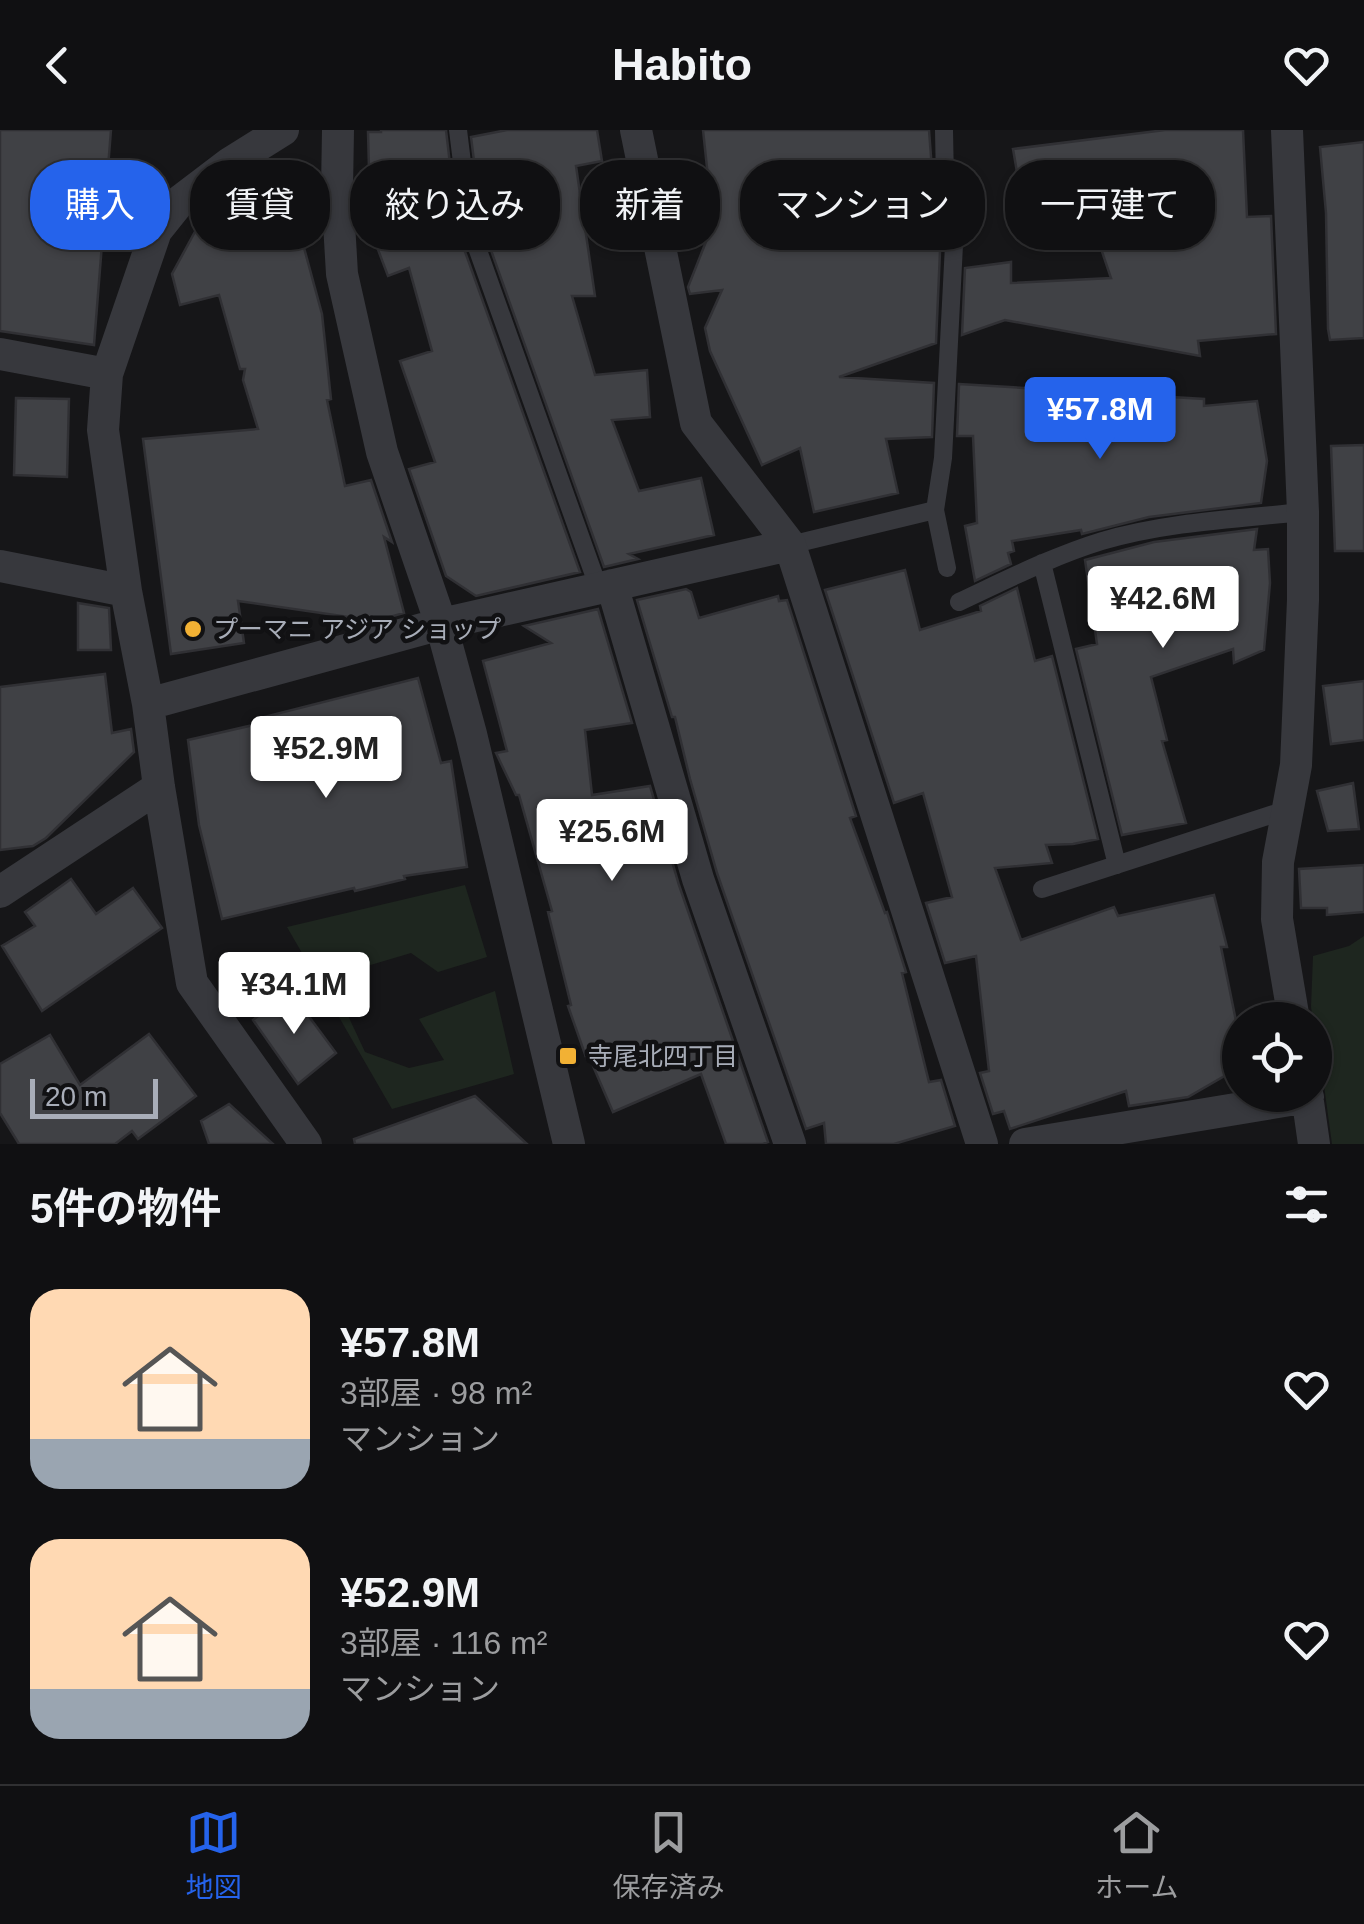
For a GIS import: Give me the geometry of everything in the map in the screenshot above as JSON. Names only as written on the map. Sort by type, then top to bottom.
[{"type":"street","points":[[283,130],[230,162],[180,201],[156,232],[107,374],[103,430],[192,983],[294,1139]]},
{"type":"street","points":[[338,130],[342,274],[382,452],[441,624],[480,769],[569,1144]]},
{"type":"street","points":[[636,130],[696,423],[790,545],[982,1144]]},
{"type":"street","points":[[1288,130],[1303,600],[1296,764],[1278,862],[1276,919],[1291,1002]]},
{"type":"street","points":[[0,354],[107,374]]},
{"type":"street","points":[[148,704],[441,624],[790,545]]},
{"type":"street","points":[[0,566],[126,591]]},
{"type":"street","points":[[605,587],[698,879],[790,1144]]},
{"type":"street","points":[[0,892],[158,788]]},
{"type":"street","points":[[1025,1144],[1222,1111]]},
{"type":"street","points":[[1310,1112],[1314,1144]]},
{"type":"lane","points":[[458,130],[470,228],[605,587]]},
{"type":"lane","points":[[944,130],[944,182],[954,204],[954,245],[943,458],[935,510],[948,568]]},
{"type":"lane","points":[[790,545],[935,510]]},
{"type":"lane","points":[[959,602],[1042,563],[1104,540],[1162,527],[1302,512]]},
{"type":"lane","points":[[1042,563],[1116,865]]},
{"type":"lane","points":[[1042,890],[1286,810]]},
{"type":"shaded area","points":[[465,885],[487,957],[438,972],[411,953],[330,977],[365,1052],[409,1068],[444,1060],[419,1019],[495,991],[514,1074],[392,1109],[287,927]]},
{"type":"shaded area","points":[[1364,936],[1364,1144],[1332,1144],[1328,1112],[1332,1112],[1332,1002],[1311,1002],[1313,956],[1349,946]]},
{"type":"building","points":[[0,130],[111,130],[109,160],[30,160],[30,250],[102,250],[94,345],[0,331]]},
{"type":"building","points":[[446,130],[450,160],[369,160],[368,132]]},
{"type":"building","points":[[507,130],[597,130],[602,160],[580,160],[576,166],[580,250],[588,250],[595,296],[572,296],[595,375],[647,370],[650,417],[612,420],[639,491],[701,478],[714,535],[629,554],[638,559],[604,567],[491,250],[560,250],[560,160],[474,160],[471,137]]},
{"type":"building","points":[[703,130],[929,130],[931,160],[740,160],[740,250],[940,250],[936,343],[839,377],[934,383],[932,437],[886,439],[898,493],[814,512],[800,448],[762,465],[710,351],[705,328],[722,290],[690,294],[688,287],[703,250],[720,250],[720,160],[706,160]]},
{"type":"building","points":[[1165,130],[1243,130],[1247,217],[1271,216],[1276,334],[1198,341],[1200,356],[1005,320],[962,335],[965,268],[1011,262],[1011,283],[1111,278],[1101,250],[1215,250],[1215,160],[1015,160],[1013,149]]},
{"type":"building","points":[[1364,142],[1364,338],[1330,340],[1320,147]]},
{"type":"building","points":[[190,241],[190,250],[305,250],[322,314],[331,399],[327,400],[345,486],[371,480],[392,542],[384,537],[404,613],[376,621],[238,601],[244,643],[171,654],[143,439],[258,429],[243,380],[245,369],[240,369],[219,295],[180,305],[172,274]]},
{"type":"building","points":[[378,250],[464,250],[580,572],[476,596],[446,576],[409,469],[435,462],[400,361],[432,351],[409,268],[388,276]]},
{"type":"building","points":[[959,384],[1204,399],[1204,406],[1257,401],[1267,461],[1261,503],[1149,517],[1082,534],[1081,530],[1012,541],[1014,551],[1008,553],[1011,564],[975,581],[965,526],[977,523],[973,436],[957,436]]},
{"type":"building","points":[[16,398],[69,399],[67,477],[14,475]]},
{"type":"building","points":[[1364,445],[1364,551],[1335,551],[1331,446]]},
{"type":"building","points":[[1257,529],[1254,550],[1268,549],[1270,583],[1264,650],[1234,663],[1233,649],[1151,677],[1167,740],[1162,741],[1186,823],[1122,835],[1076,649],[1097,644],[1085,560],[1154,542]]},
{"type":"building","points":[[905,570],[920,630],[981,611],[980,606],[1017,588],[1035,661],[1052,656],[1098,839],[1046,845],[1052,863],[995,868],[1021,940],[1114,907],[1118,916],[1214,895],[1227,947],[1221,947],[1232,1002],[1222,1002],[1222,1077],[1188,1097],[1129,1106],[1126,1091],[1010,1129],[1004,1111],[993,1114],[980,1073],[989,1071],[976,956],[945,963],[926,903],[952,897],[923,793],[894,803],[825,590]]},
{"type":"building","points":[[686,589],[691,592],[699,618],[778,596],[779,601],[787,600],[856,816],[850,818],[906,972],[902,973],[929,1082],[941,1080],[955,1126],[894,1144],[826,1144],[824,1123],[806,1129],[717,873],[675,717],[637,600]]},
{"type":"building","points":[[78,603],[109,608],[111,650],[78,650]]},
{"type":"building","points":[[598,609],[632,723],[585,730],[592,795],[650,786],[679,885],[768,1142],[763,1144],[726,1144],[701,1074],[613,1112],[590,1059],[587,1060],[568,1006],[571,1005],[548,912],[552,911],[519,795],[496,753],[507,751],[483,661],[551,643],[524,626]]},
{"type":"building","points":[[105,674],[112,733],[131,729],[134,752],[46,838],[33,846],[0,850],[0,687]]},
{"type":"building","points":[[418,678],[441,763],[451,761],[467,867],[404,876],[405,879],[355,891],[354,888],[222,919],[199,825],[188,740]]},
{"type":"building","points":[[1364,681],[1364,740],[1331,744],[1323,686]]},
{"type":"building","points":[[1353,783],[1359,829],[1328,831],[1317,791]]},
{"type":"building","points":[[1364,865],[1364,912],[1327,915],[1327,908],[1301,908],[1299,869]]},
{"type":"building","points":[[71,879],[96,914],[133,888],[162,928],[42,1011],[2,946],[35,926],[25,912]]},
{"type":"building","points":[[290,991],[336,1053],[298,1084],[253,1020]]},
{"type":"building","points":[[149,1034],[196,1096],[138,1139],[132,1131],[115,1144],[19,1144],[0,1113],[0,1064],[50,1035],[80,1085]]},
{"type":"building","points":[[475,1096],[527,1144],[355,1144],[354,1139]]},
{"type":"building","points":[[229,1104],[273,1144],[209,1144],[201,1121]]},
{"type":"place","name":"プーマニ アジア ショップ","points":[[193,629]]},
{"type":"place","name":"寺尾北四丁目","points":[[568,1056]]}]
